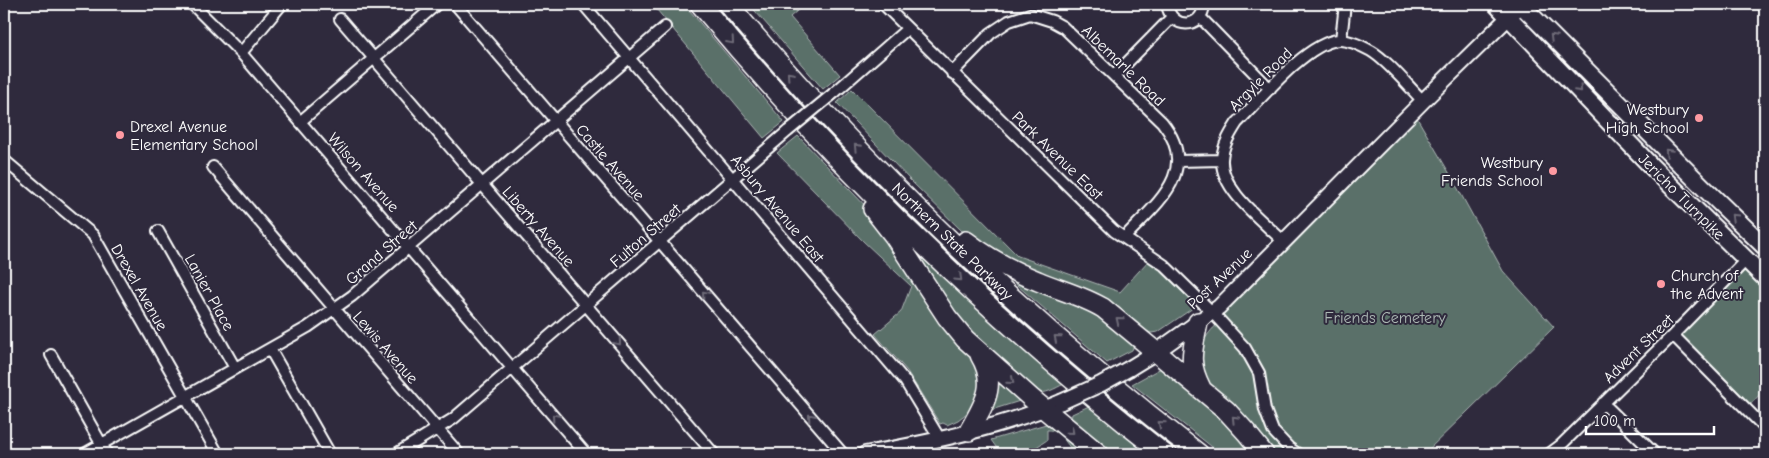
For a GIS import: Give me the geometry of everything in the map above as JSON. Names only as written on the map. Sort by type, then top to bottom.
[{"type":"highway","name":"Northern State Parkway","points":[[700,4],[829,150],[924,245],[1073,380],[1164,454]]},
{"type":"highway","name":"Northern State Parkway","points":[[728,4],[803,89],[891,182],[980,269],[1094,370],[1199,454]]},
{"type":"highway","points":[[829,150],[894,236],[947,317],[979,354],[1099,454]]},
{"type":"highway","points":[[891,182],[967,242],[992,259],[1018,274],[1096,304],[1110,313],[1202,389],[1239,424],[1264,454]]},
{"type":"highway","points":[[1202,389],[1194,374],[1192,360],[1205,317]]},
{"type":"highway","points":[[969,431],[986,401],[988,389],[988,371],[979,354]]},
{"type":"main road","name":"Jericho Turnpike","points":[[1496,4],[1687,202],[1765,278]]},
{"type":"main road","name":"Jericho Turnpike","points":[[1522,4],[1765,246]]},
{"type":"main road","name":"Post Avenue","points":[[865,454],[884,453],[940,439],[1044,409],[1101,384],[1156,352],[1205,317],[1522,4]]},
{"type":"main road","points":[[1687,202],[1703,186]]},
{"type":"street","name":"Wilson Avenue","points":[[192,4],[241,53],[301,121],[586,454]]},
{"type":"street","points":[[241,53],[282,4]]},
{"type":"street","points":[[301,121],[437,4]]},
{"type":"street","name":"Castle Avenue","points":[[455,4],[843,454]]},
{"type":"street","name":"Asbury Avenue East","points":[[583,4],[905,381],[940,439]]},
{"type":"street","points":[[1168,4],[1172,17],[1186,24],[1200,17],[1204,4]]},
{"type":"street","points":[[1345,4],[1341,40],[1375,54],[1422,101]]},
{"type":"street","name":"Park Avenue East","points":[[886,8],[1114,231],[1164,266],[1205,317],[1245,348],[1259,373],[1266,410],[1273,431],[1289,448],[1298,454]]},
{"type":"street","name":"Albemarle Road","points":[[952,73],[999,26],[1030,9],[1063,27],[1168,130],[1173,139],[1178,161]]},
{"type":"street","points":[[1114,76],[1172,17]]},
{"type":"street","points":[[1200,17],[1270,89]]},
{"type":"street","name":"Liberty Avenue","points":[[340,19],[714,454]]},
{"type":"street","name":"Grand Street","points":[[84,454],[308,327],[352,296],[665,28]]},
{"type":"street","name":"Fulton Street","points":[[396,454],[453,420],[907,29]]},
{"type":"street","name":"Argyle Road","points":[[1222,160],[1227,141],[1237,123],[1270,89],[1301,58],[1320,45],[1341,40]]},
{"type":"street","name":"Drexel Avenue","points":[[4,160],[93,235],[218,454]]},
{"type":"street","points":[[1125,237],[1167,192],[1175,178],[1178,161],[1222,160],[1225,174],[1233,191],[1283,241]]},
{"type":"street","name":"Lewis Avenue","points":[[213,168],[459,454]]},
{"type":"street","name":"Lanier Place","points":[[158,231],[236,368]]},
{"type":"street","name":"Advent Street","points":[[1549,454],[1561,445],[1673,335],[1746,260]]},
{"type":"street","points":[[1673,335],[1765,428]]},
{"type":"street","points":[[270,349],[330,454]]},
{"type":"street","points":[[50,355],[107,454]]},
{"type":"street","points":[[1603,403],[1655,454]]},
{"type":"green space","points":[[652,4],[684,4],[784,122],[764,138]]},
{"type":"green space","points":[[749,4],[805,4],[790,17],[840,75],[823,89]]},
{"type":"green space","points":[[852,89],[1018,256],[1120,292],[1149,260],[1197,303],[1193,304],[1193,308],[1158,332],[1151,333],[1144,330],[1142,332],[1011,265],[965,234],[910,180],[837,103]]},
{"type":"green space","name":"Friends Cemetery","points":[[1413,111],[1503,271],[1554,327],[1424,454],[1298,454],[1273,431],[1259,373],[1212,312]]},
{"type":"green space","points":[[798,136],[877,218],[982,367],[976,406],[958,420],[947,425],[940,424],[907,371],[875,334],[901,312],[911,286],[863,241],[777,153]]},
{"type":"green space","points":[[917,252],[1064,384],[1047,392],[1035,392],[968,335],[914,256]]},
{"type":"green space","points":[[1746,260],[1765,278],[1765,389],[1746,409],[1673,335]]},
{"type":"green space","points":[[1003,273],[1089,304],[1134,345],[1132,350],[1107,363]]},
{"type":"green space","points":[[1218,324],[1246,357],[1253,372],[1261,409],[1267,426],[1276,440],[1291,454],[1272,454],[1219,399],[1202,376],[1199,368],[1199,355],[1209,333]]},
{"type":"green space","points":[[1163,367],[1261,454],[1221,454],[1132,384]]},
{"type":"green space","points":[[994,376],[1023,400],[988,411]]},
{"type":"green space","points":[[1089,406],[1148,454],[1106,454],[1071,420],[1072,414]]},
{"type":"green space","points":[[1046,424],[1054,425],[1092,454],[1075,454],[1063,438],[1052,430],[1047,430],[1047,440],[1026,454],[1001,454],[991,440]]},
{"type":"place","name":"Westbury High School","points":[[1699,118]]},
{"type":"place","name":"Drexel Avenue Elementary School","points":[[120,135]]},
{"type":"place","name":"Westbury Friends School","points":[[1553,171]]},
{"type":"place","name":"Church of the Advent","points":[[1661,284]]}]
